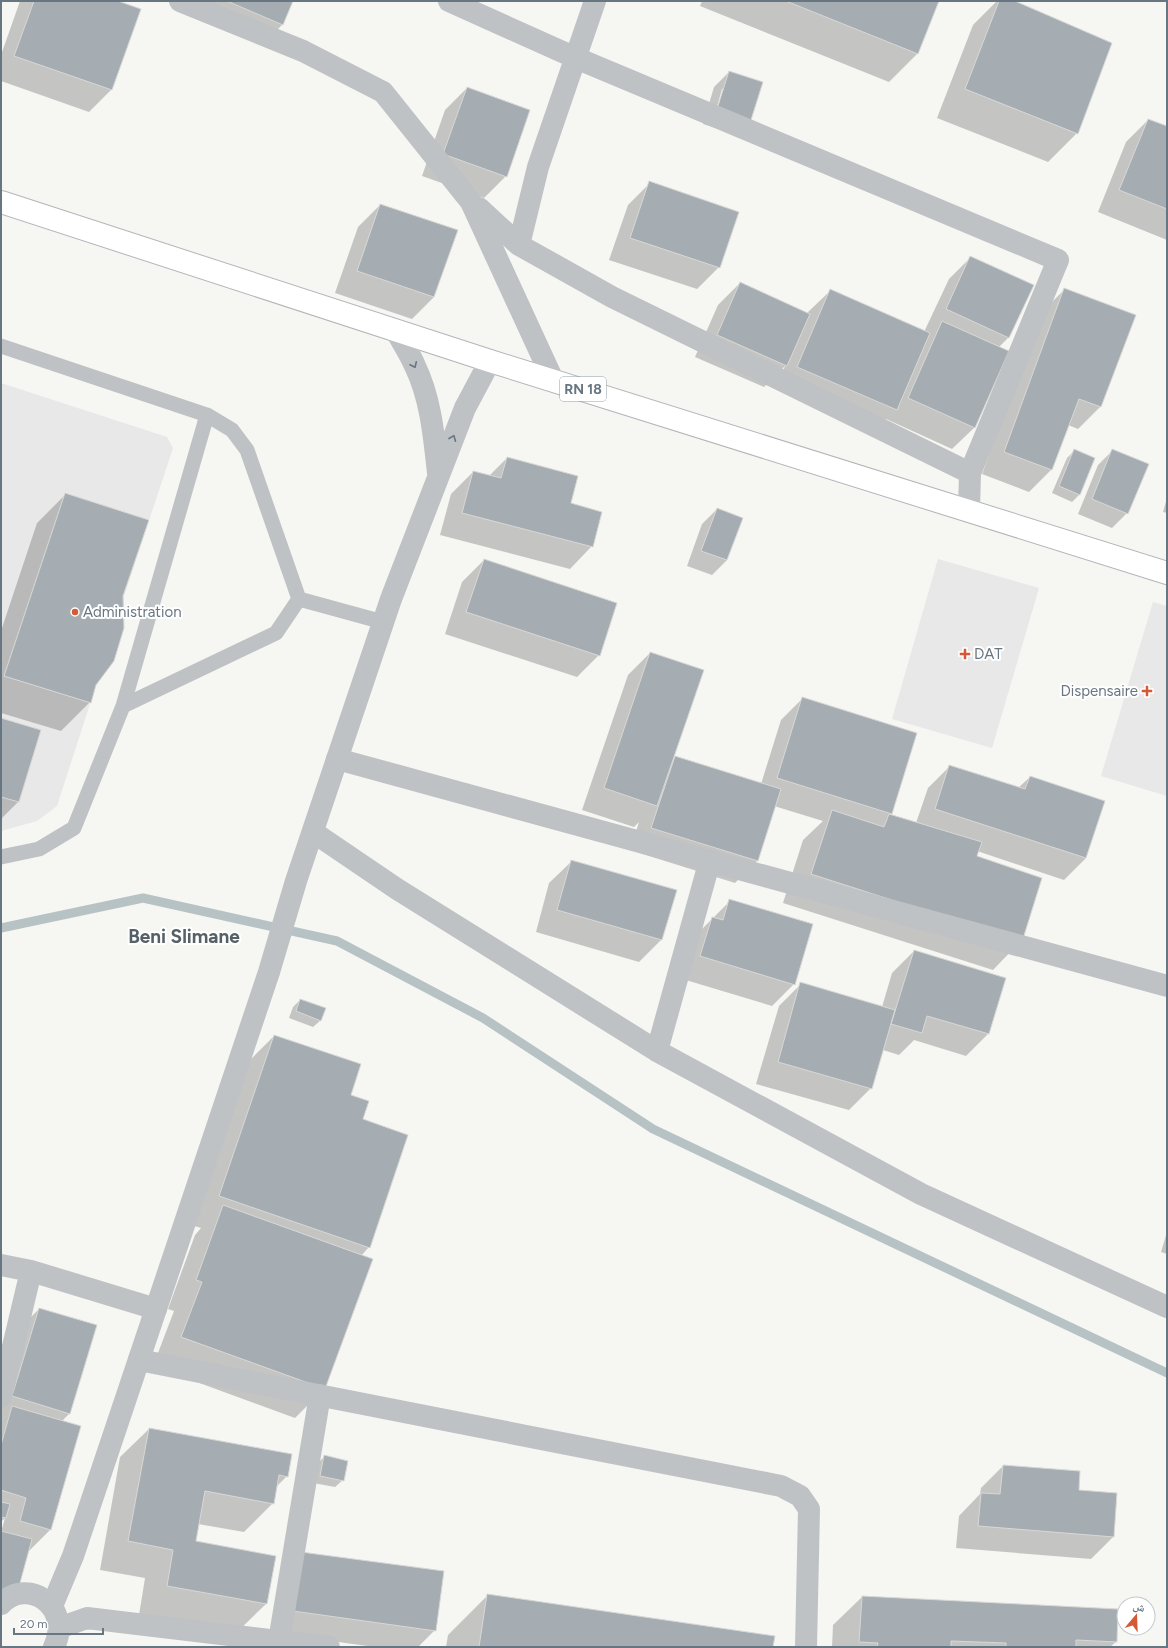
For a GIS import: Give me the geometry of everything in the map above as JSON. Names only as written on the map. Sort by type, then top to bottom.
[{"type":"main road","name":"RN 18","points":[[1,202],[490,362],[553,380],[1167,573]]},
{"type":"street","points":[[180,1],[302,52],[383,92],[471,202],[519,245],[612,297],[970,473]]},
{"type":"street","points":[[449,1],[576,58],[1058,260],[970,473],[969,510]]},
{"type":"street","points":[[519,245],[538,168],[595,1]]},
{"type":"street","points":[[471,202],[553,380]]},
{"type":"street","points":[[396,330],[416,367],[425,394],[431,420],[438,474]]},
{"type":"street","points":[[52,1606],[73,1556],[383,622],[438,474],[466,408],[490,362]]},
{"type":"street","points":[[337,759],[1167,986]]},
{"type":"street","points":[[313,832],[397,889],[656,1051],[921,1194],[1167,1307]]},
{"type":"street","points":[[656,1051],[710,860]]},
{"type":"street","points":[[1,1265],[31,1270],[156,1309]]},
{"type":"street","points":[[1,1397],[31,1270]]},
{"type":"street","points":[[138,1360],[781,1486],[800,1496],[809,1509],[806,1647]]},
{"type":"street","points":[[279,1641],[320,1396]]},
{"type":"street","points":[[2,1601],[14,1595],[25,1594],[35,1595],[44,1599],[52,1606],[57,1616],[57,1637]]},
{"type":"street","points":[[57,1637],[87,1618],[329,1647]]},
{"type":"lane","points":[[1,346],[207,415],[232,430],[247,450],[299,599]]},
{"type":"lane","points":[[1,857],[39,849],[74,828],[123,706],[207,415]]},
{"type":"lane","points":[[299,599],[383,622]]},
{"type":"lane","points":[[123,706],[276,633],[299,599]]},
{"type":"shaded area","points":[[1,383],[167,437],[173,448],[124,596],[124,628],[114,661],[96,685],[57,806],[37,821],[1,831]]},
{"type":"shaded area","name":"DAT","points":[[938,559],[1039,588],[992,748],[892,719]]},
{"type":"shaded area","name":"Dispensaire","points":[[1153,602],[1167,606],[1167,796],[1101,776]]},
{"type":"building","points":[[34,1],[118,1],[141,9],[112,90],[14,56]]},
{"type":"building","points":[[227,1],[293,1],[283,25]]},
{"type":"building","points":[[786,1],[939,1],[918,54]]},
{"type":"building","points":[[999,1],[1015,1],[1112,43],[1078,134],[965,89]]},
{"type":"building","points":[[729,71],[763,82],[751,120],[717,109]]},
{"type":"building","points":[[467,87],[530,110],[507,177],[443,154]]},
{"type":"building","points":[[1148,119],[1167,126],[1167,209],[1119,190]]},
{"type":"building","points":[[649,181],[739,212],[720,268],[630,238]]},
{"type":"building","points":[[380,204],[458,230],[434,297],[357,271]]},
{"type":"building","points":[[970,256],[1034,285],[1009,338],[946,309]]},
{"type":"building","points":[[740,282],[810,314],[787,366],[717,335]]},
{"type":"building","points":[[1064,288],[1136,315],[1101,407],[1079,399],[1052,470],[1004,452]]},
{"type":"building","points":[[830,289],[930,333],[897,410],[797,367]]},
{"type":"building","points":[[942,321],[1009,351],[975,428],[908,398]]},
{"type":"building","points":[[1074,449],[1095,458],[1080,495],[1059,486]]},
{"type":"building","points":[[1112,449],[1149,464],[1128,514],[1092,499]]},
{"type":"building","points":[[507,457],[578,476],[571,503],[602,512],[593,547],[462,513],[473,471],[501,478]]},
{"type":"building","name":"Administration","points":[[65,493],[149,520],[123,596],[124,628],[114,661],[96,685],[91,703],[4,676]]},
{"type":"building","points":[[717,508],[743,518],[727,560],[701,551]]},
{"type":"building","points":[[484,559],[617,603],[600,656],[466,612]]},
{"type":"building","points":[[650,652],[704,670],[657,806],[604,788]]},
{"type":"building","points":[[802,697],[917,733],[892,814],[777,778]]},
{"type":"building","points":[[1,718],[41,730],[19,802],[1,797]]},
{"type":"building","points":[[675,756],[781,789],[758,861],[651,828]]},
{"type":"building","points":[[949,765],[1025,789],[1030,776],[1105,801],[1086,858],[935,809]]},
{"type":"building","points":[[832,810],[884,827],[889,814],[982,842],[977,856],[1042,878],[1022,942],[811,874]]},
{"type":"building","points":[[571,860],[677,890],[662,940],[557,910]]},
{"type":"building","points":[[729,899],[813,924],[795,985],[700,956],[712,917],[723,920]]},
{"type":"building","points":[[914,950],[1006,978],[989,1034],[927,1016],[922,1033],[891,1024]]},
{"type":"building","points":[[800,982],[895,1010],[872,1089],[778,1062]]},
{"type":"building","points":[[300,999],[326,1008],[321,1021],[296,1011]]},
{"type":"building","points":[[274,1035],[361,1064],[351,1095],[369,1101],[363,1119],[408,1135],[370,1248],[219,1196]]},
{"type":"building","points":[[223,1205],[373,1259],[325,1389],[181,1337],[202,1282],[196,1280]]},
{"type":"building","points":[[39,1308],[97,1325],[70,1414],[12,1396]]},
{"type":"building","points":[[12,1406],[81,1426],[51,1530],[20,1521],[26,1498],[1,1490],[1,1445]]},
{"type":"building","points":[[149,1428],[292,1454],[288,1477],[279,1475],[274,1504],[205,1491],[196,1541],[276,1556],[267,1604],[167,1586],[173,1550],[128,1541]]},
{"type":"building","points":[[324,1455],[348,1461],[344,1481],[320,1476]]},
{"type":"building","points":[[1003,1465],[1080,1471],[1079,1490],[1117,1493],[1114,1537],[978,1526],[981,1493],[1000,1494]]},
{"type":"building","points":[[1,1502],[10,1504],[6,1518],[1,1517]]},
{"type":"building","points":[[1,1531],[32,1539],[17,1594],[1,1590]]},
{"type":"building","points":[[301,1552],[444,1571],[436,1631],[293,1611]]},
{"type":"building","points":[[487,1594],[775,1636],[773,1647],[479,1647]]},
{"type":"building","points":[[862,1596],[1116,1609],[1117,1642],[1076,1640],[1076,1647],[1006,1647],[1006,1643],[951,1641],[951,1647],[877,1647],[878,1643],[859,1642]]},
{"type":"waterway","points":[[1,928],[143,898],[337,941],[483,1018],[653,1129],[1167,1373]]},
{"type":"place","name":"Administration","points":[[75,612]]},
{"type":"place","name":"DAT","points":[[965,654]]},
{"type":"place","name":"Dispensaire","points":[[1147,691]]},
{"type":"district","name":"Beni Slimane","points":[[184,936]]}]
